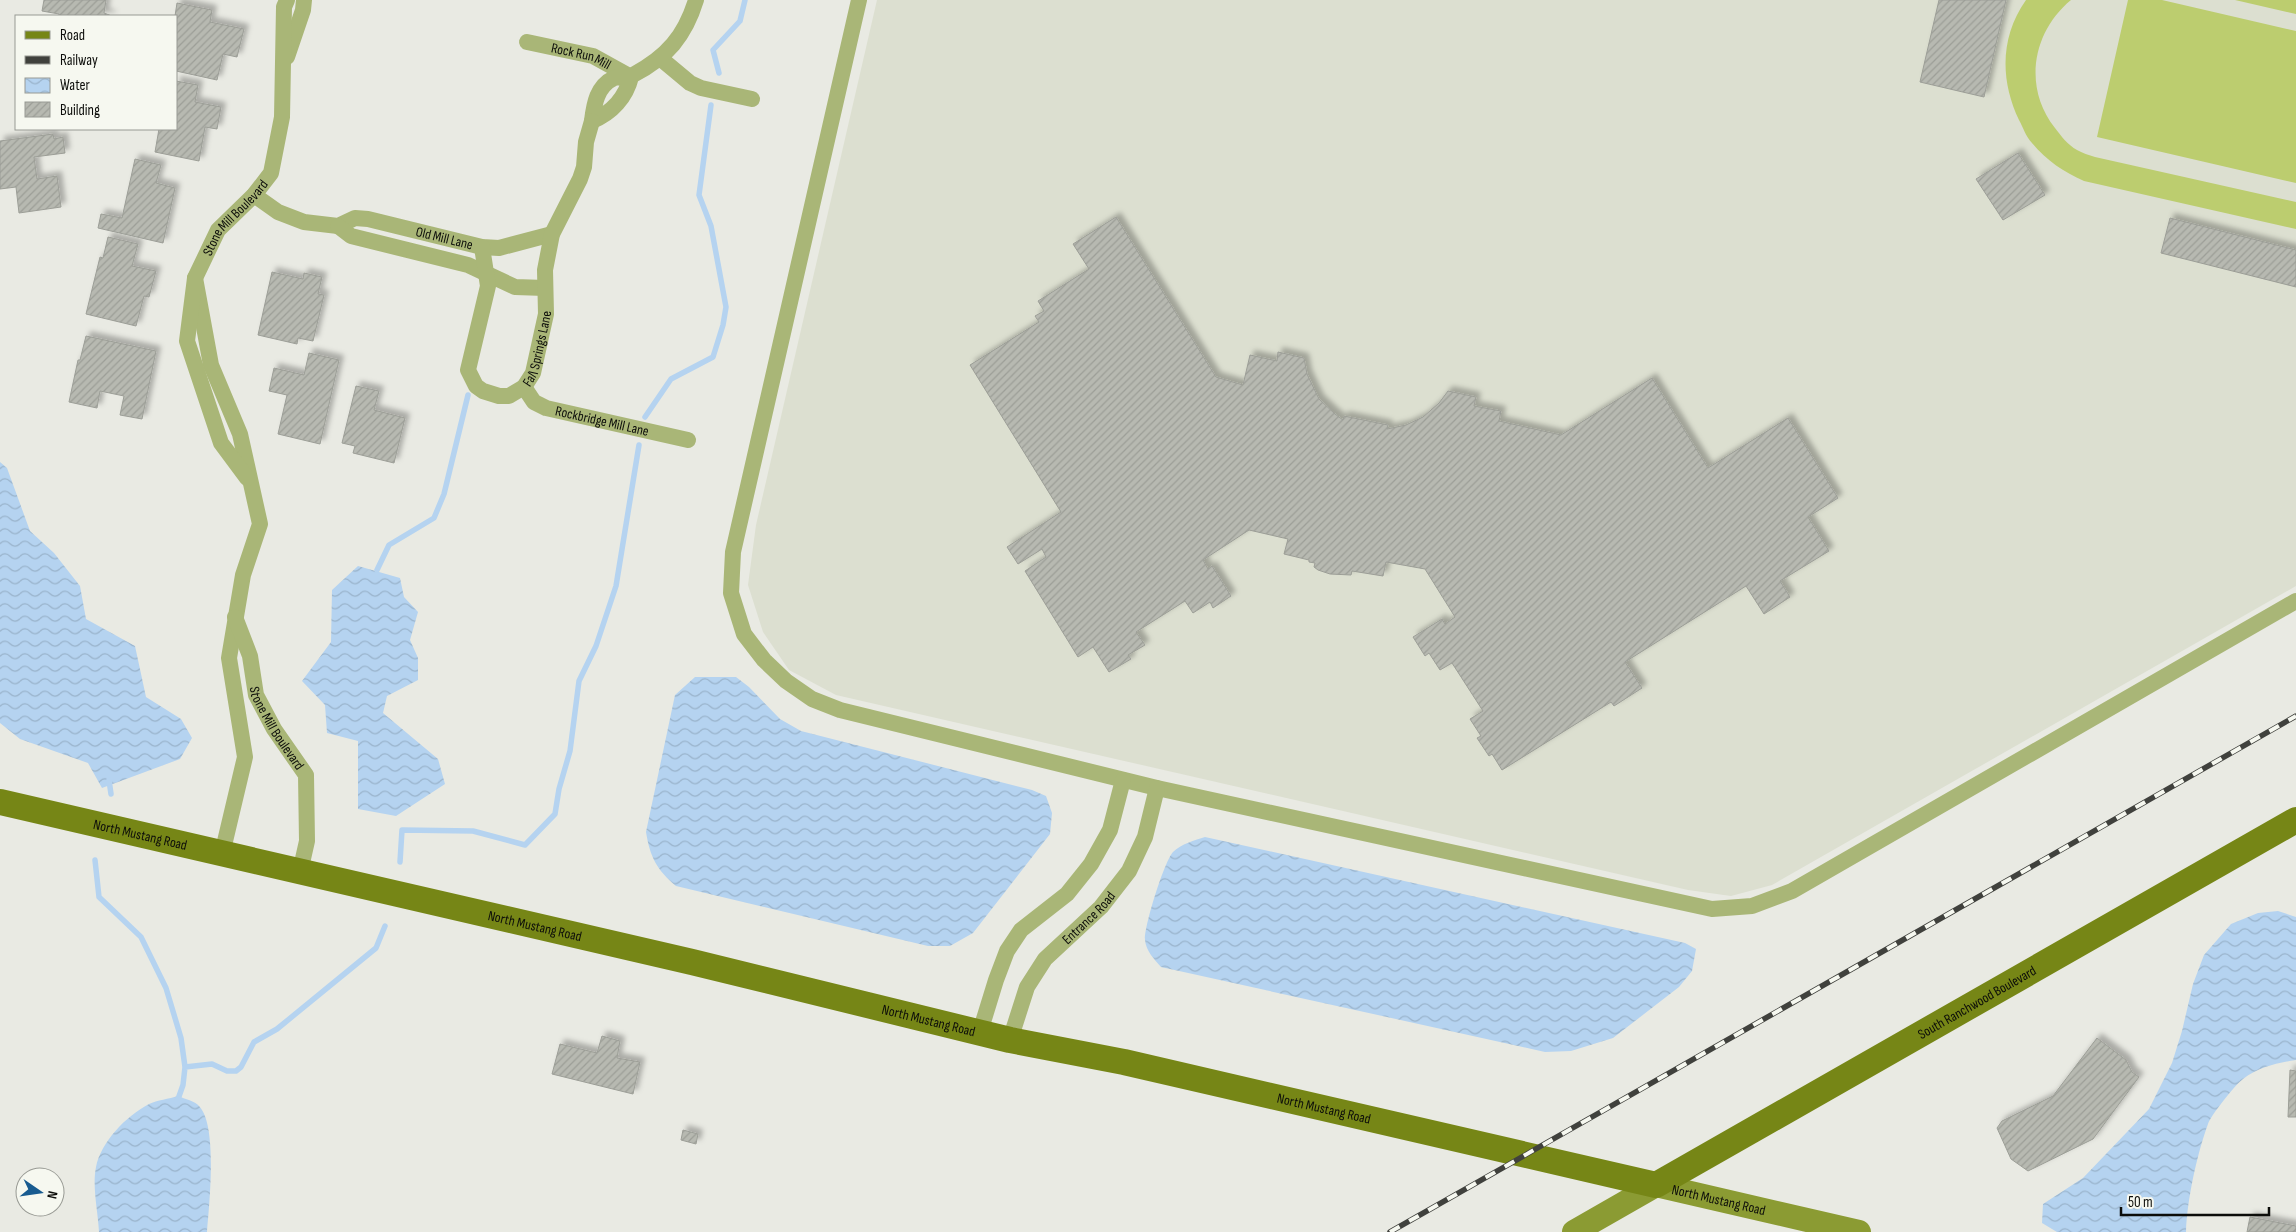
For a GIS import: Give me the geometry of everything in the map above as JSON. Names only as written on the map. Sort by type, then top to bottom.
[{"type":"main road","name":"North Mustang Road","points":[[0,802],[692,962],[1010,1040],[1124,1062],[1859,1232]]},
{"type":"main road","name":"South Ranchwood Boulevard","points":[[1656,1185],[2296,820]]},
{"type":"main road","points":[[1574,1232],[1656,1185]]},
{"type":"street","name":"Stone Mill Boulevard","points":[[249,482],[222,443],[187,341],[195,278],[218,230],[254,196],[271,173],[282,117],[284,7],[287,0]]},
{"type":"street","name":"Stone Mill Boulevard","points":[[282,70],[303,10],[304,0]]},
{"type":"street","name":"Fall Springs Lane","points":[[482,247],[488,274],[486,292],[468,370],[476,386],[490,394],[509,396],[524,388],[532,373],[544,324],[546,270],[552,234],[556,221],[580,179],[584,167],[586,142],[592,121],[594,100],[601,90],[614,78],[631,77],[660,58],[687,26],[696,0]]},
{"type":"street","points":[[858,0],[733,552],[731,593],[744,634],[764,660],[786,681],[812,699],[840,710],[1123,780],[1712,910],[1752,906],[1792,891],[2296,601]]},
{"type":"street","name":"Rock Run Mill","points":[[527,42],[593,56],[631,77]]},
{"type":"street","points":[[660,58],[680,77],[701,88],[752,99]]},
{"type":"street","name":"Old Mill Lane","points":[[254,196],[278,212],[295,220],[338,226],[355,218],[368,219],[482,247],[499,248],[552,234]]},
{"type":"street","name":"Old Mill Lane","points":[[338,226],[351,236],[468,266],[515,287],[545,288]]},
{"type":"street","name":"Stone Mill Boulevard","points":[[195,278],[211,365],[240,434],[249,482],[260,524],[243,575],[234,615],[229,658],[245,758],[222,854]]},
{"type":"street","name":"Rockbridge Mill Lane","points":[[524,388],[534,402],[546,408],[688,440]]},
{"type":"street","points":[[206,397],[222,390]]},
{"type":"street","name":"Stone Mill Boulevard","points":[[234,615],[250,656],[256,695],[274,729],[306,775],[307,841],[300,872]]},
{"type":"street","points":[[240,721],[266,715]]},
{"type":"street","points":[[980,1032],[1007,951],[1021,930],[1066,894],[1092,864],[1110,830],[1123,780]]},
{"type":"street","name":"Entrance Road","points":[[1010,1040],[1027,987],[1044,959],[1101,907],[1129,871],[1145,837],[1158,788]]},
{"type":"shaded area","points":[[877,0],[2296,0],[2296,586],[1772,885],[1731,896],[1688,890],[836,695],[789,670],[763,632],[748,585],[756,525]]},
{"type":"green space","points":[[2026,0],[2071,0],[2058,13],[2040,44],[2036,61],[2036,78],[2039,96],[2045,112],[2057,131],[2071,146],[2095,157],[2296,202],[2296,229],[2084,181],[2050,161],[2030,141],[2019,120],[2008,90],[2006,74],[2007,44],[2017,14]]},
{"type":"green space","points":[[2128,0],[2162,0],[2296,31],[2296,183],[2097,137]]},
{"type":"green space","points":[[2235,0],[2296,0],[2296,14]]},
{"type":"water","points":[[0,462],[7,468],[30,531],[54,553],[80,586],[86,619],[135,646],[146,697],[181,719],[192,738],[180,759],[102,788],[88,763],[20,739],[0,723]]},
{"type":"water","points":[[358,566],[400,578],[404,597],[418,612],[410,640],[418,658],[418,680],[387,696],[383,713],[438,759],[445,784],[396,816],[358,809],[358,741],[327,733],[325,705],[302,681],[331,642],[332,590]]},
{"type":"water","points":[[695,677],[736,677],[749,687],[780,719],[801,731],[1032,790],[1046,796],[1052,813],[1050,834],[973,933],[950,946],[928,946],[676,886],[655,862],[646,832],[675,695]]},
{"type":"water","points":[[1205,837],[1685,943],[1696,949],[1692,971],[1679,987],[1613,1038],[1571,1051],[1545,1052],[1161,967],[1153,958],[1145,940],[1151,909],[1160,881],[1169,858],[1176,849]]},
{"type":"water","points":[[2278,911],[2296,917],[2296,1060],[2255,1071],[2235,1087],[2214,1114],[2208,1124],[2196,1163],[2190,1192],[2186,1232],[2057,1232],[2042,1223],[2043,1204],[2083,1178],[2149,1109],[2172,1063],[2193,984],[2204,955],[2231,924],[2258,913]]},
{"type":"water","points":[[178,1096],[192,1101],[199,1106],[205,1116],[209,1130],[211,1166],[207,1232],[99,1232],[95,1175],[103,1148],[123,1123],[140,1109],[152,1103]]},
{"type":"building","points":[[44,0],[106,0],[104,13],[109,15],[59,15],[42,11]]},
{"type":"building","points":[[1939,0],[2006,0],[1984,97],[1920,82]]},
{"type":"building","points":[[177,3],[212,10],[210,22],[244,29],[237,57],[223,54],[217,80],[178,71],[178,15],[175,15]]},
{"type":"building","points":[[178,81],[198,85],[195,102],[221,107],[217,129],[205,127],[199,161],[155,152],[159,130],[178,130]]},
{"type":"building","points":[[53,134],[54,139],[63,137],[65,153],[34,157],[37,179],[57,176],[61,207],[19,213],[16,187],[0,189],[0,141]]},
{"type":"building","points":[[2018,153],[2045,195],[2003,220],[1976,179]]},
{"type":"building","points":[[135,159],[161,165],[156,183],[175,188],[163,243],[98,228],[101,214],[122,218]]},
{"type":"building","points":[[1116,217],[1216,377],[1243,385],[1250,355],[1277,361],[1278,352],[1304,358],[1307,374],[1319,399],[1343,420],[1344,416],[1388,425],[1387,429],[1406,425],[1423,417],[1439,403],[1448,391],[1476,397],[1474,406],[1501,411],[1499,421],[1561,435],[1652,378],[1708,468],[1788,418],[1838,498],[1808,517],[1829,551],[1780,581],[1790,597],[1764,614],[1746,586],[1625,662],[1642,688],[1614,706],[1611,702],[1502,770],[1492,754],[1489,756],[1477,738],[1481,736],[1470,719],[1483,711],[1452,663],[1440,670],[1429,653],[1425,656],[1413,637],[1442,619],[1445,624],[1455,617],[1425,569],[1386,562],[1383,576],[1352,571],[1351,575],[1330,574],[1318,570],[1314,567],[1315,563],[1309,562],[1309,560],[1284,554],[1288,539],[1249,530],[1203,560],[1208,569],[1212,566],[1231,596],[1213,608],[1210,602],[1193,613],[1185,601],[1136,632],[1145,645],[1128,655],[1131,659],[1109,672],[1093,647],[1078,657],[1025,571],[1046,557],[1042,549],[1018,564],[1007,547],[1061,512],[970,365],[1039,322],[1035,316],[1044,311],[1038,301],[1089,269],[1073,244]]},
{"type":"building","points":[[2170,218],[2296,250],[2296,287],[2161,253]]},
{"type":"building","points":[[108,237],[138,244],[132,266],[156,271],[149,297],[144,296],[136,326],[86,314],[100,257],[103,258]]},
{"type":"building","points":[[272,272],[303,279],[304,273],[322,277],[318,294],[324,295],[313,341],[298,338],[297,344],[258,335]]},
{"type":"building","points":[[86,336],[156,351],[142,419],[120,415],[124,396],[100,391],[97,408],[69,402],[78,360],[80,360]]},
{"type":"building","points":[[309,353],[339,360],[320,444],[278,434],[287,395],[269,391],[274,368],[304,375]]},
{"type":"building","points":[[356,386],[379,391],[374,410],[405,418],[394,463],[353,453],[355,446],[342,443]]},
{"type":"building","points":[[602,1036],[620,1041],[617,1058],[640,1062],[633,1094],[552,1074],[560,1044],[597,1053]]},
{"type":"building","points":[[2097,1038],[2126,1060],[2132,1072],[2139,1077],[2093,1139],[2028,1171],[2011,1159],[1997,1128],[2002,1121],[2053,1096]]},
{"type":"building","points":[[2290,1070],[2296,1071],[2296,1117],[2288,1117]]},
{"type":"building","points":[[683,1130],[698,1134],[696,1144],[681,1140]]},
{"type":"building","points":[[2250,1217],[2296,1226],[2296,1232],[2247,1232]]},
{"type":"waterway","points":[[719,73],[713,50],[740,21],[745,0]]},
{"type":"waterway","points":[[645,417],[671,379],[713,357],[723,325],[726,307],[711,226],[699,195],[711,105]]},
{"type":"waterway","points":[[377,570],[389,545],[434,518],[444,494],[468,395]]},
{"type":"waterway","points":[[400,862],[402,830],[473,831],[525,845],[555,814],[559,789],[570,751],[579,681],[596,646],[616,586],[639,445]]},
{"type":"waterway","points":[[109,780],[111,794]]},
{"type":"waterway","points":[[95,860],[99,897],[141,937],[166,988],[181,1038],[185,1067],[183,1085],[177,1102]]},
{"type":"waterway","points":[[185,1067],[212,1064],[227,1071],[236,1071],[241,1067],[254,1042],[277,1029],[376,948],[385,926]]},
{"type":"railway","points":[[1390,1232],[2296,716]]}]
